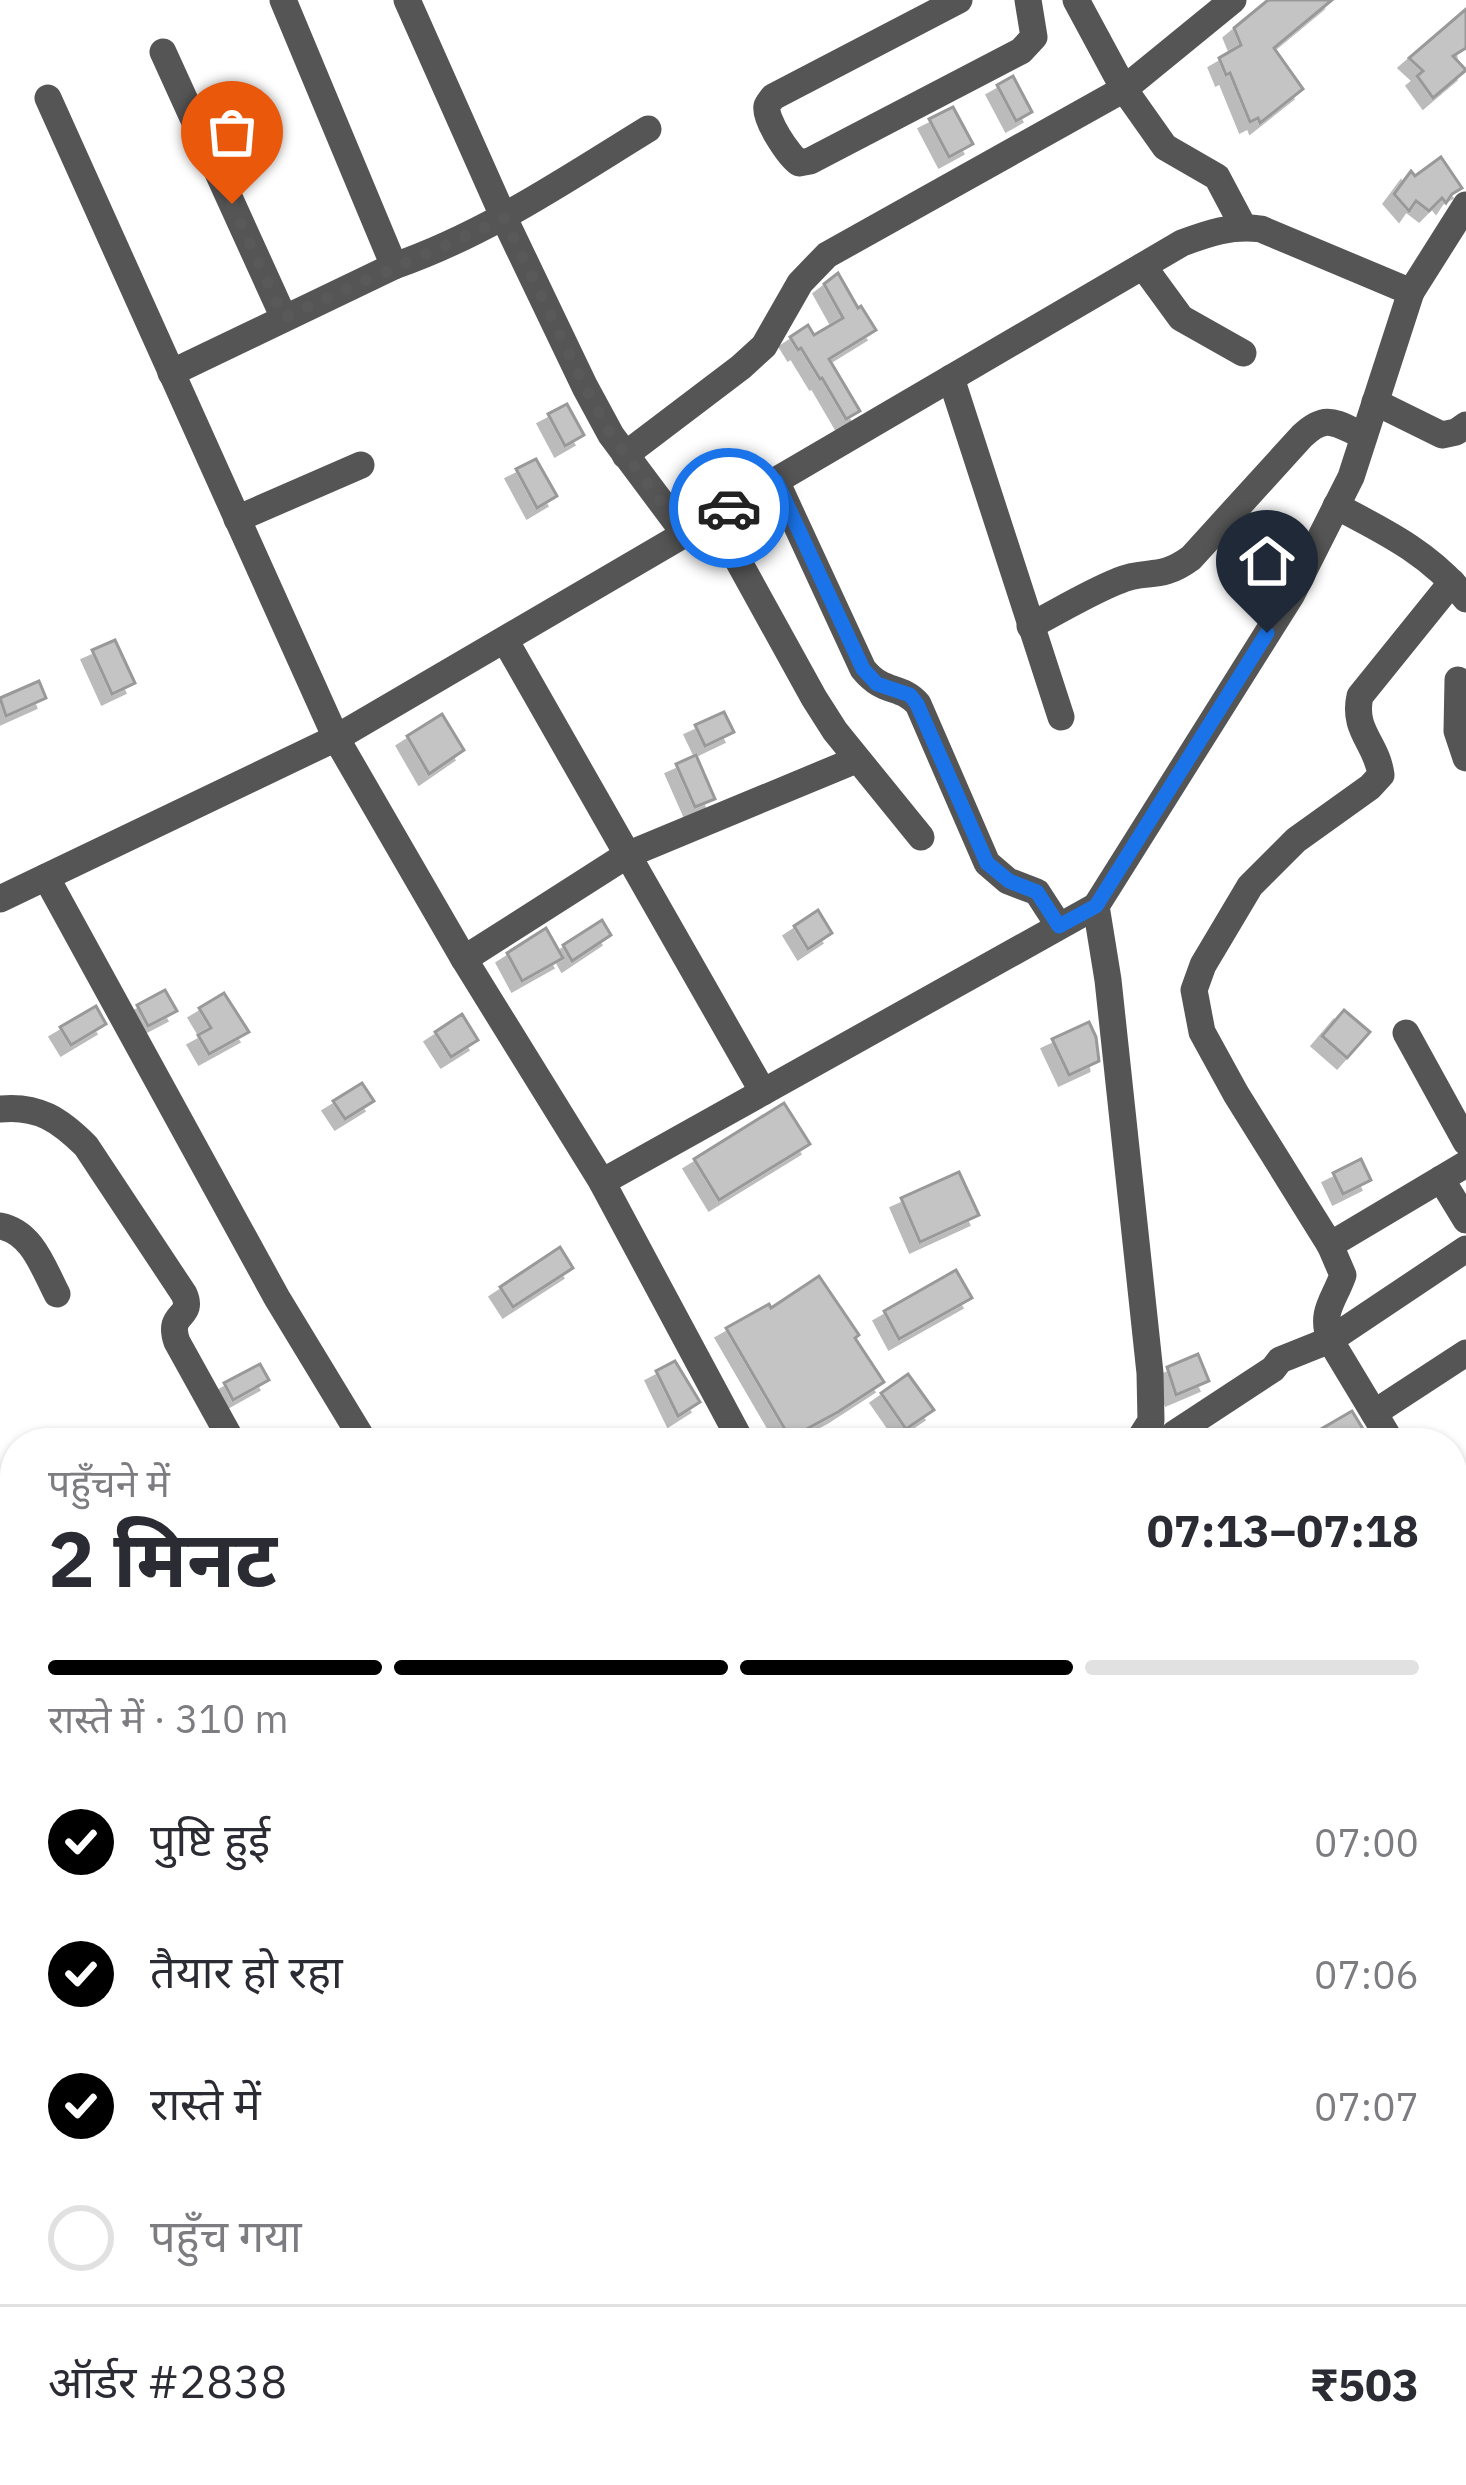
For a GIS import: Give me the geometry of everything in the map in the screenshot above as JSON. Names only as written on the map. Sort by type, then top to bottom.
[{"type":"street","points":[[284,0],[394,266]]},
{"type":"street","points":[[407,0],[585,387],[625,455],[685,534]]},
{"type":"street","points":[[958,0],[773,98],[767,115],[790,157],[799,163],[810,161],[1021,51],[1034,38],[1028,0]]},
{"type":"street","points":[[1076,0],[1124,88],[1165,147],[1217,177],[1244,226]]},
{"type":"street","points":[[625,455],[764,346],[800,283],[826,255],[1124,88],[1233,0]]},
{"type":"street","points":[[163,52],[284,318]]},
{"type":"street","points":[[48,98],[336,738],[464,959],[602,1182],[734,1428]]},
{"type":"street","points":[[171,373],[504,218],[648,129]]},
{"type":"street","points":[[602,1182],[1096,906],[1292,594],[1351,477],[1411,292],[1466,205]]},
{"type":"street","points":[[0,898],[336,738],[1182,243],[1221,229],[1261,229],[1411,292]]},
{"type":"street","points":[[1143,266],[1181,318],[1243,353]]},
{"type":"street","points":[[951,378],[1061,717]]},
{"type":"street","points":[[1375,403],[1442,435],[1466,424]]},
{"type":"street","points":[[1030,626],[1115,582],[1165,574],[1179,567],[1319,421],[1328,420],[1364,436]]},
{"type":"street","points":[[237,519],[362,465]]},
{"type":"street","points":[[776,481],[863,669],[877,684],[910,695],[917,704],[987,863],[1009,881],[1037,892],[1059,926]]},
{"type":"street","points":[[1336,506],[1402,541],[1461,590],[1360,696],[1357,718],[1381,775],[1296,840],[1250,886],[1203,965],[1194,990],[1202,1032],[1330,1245],[1343,1275],[1325,1315],[1330,1340],[1383,1428]]},
{"type":"street","points":[[714,517],[814,698],[856,760],[921,837]]},
{"type":"street","points":[[505,640],[763,1092]]},
{"type":"street","points":[[1458,680],[1457,731],[1466,758]]},
{"type":"street","points":[[464,959],[628,855],[856,760]]},
{"type":"street","points":[[46,877],[277,1298],[356,1428]]},
{"type":"street","points":[[1096,906],[1153,1409],[1147,1428]]},
{"type":"street","points":[[1406,1033],[1466,1142]]},
{"type":"street","points":[[0,1109],[21,1107],[43,1114],[86,1146],[188,1302],[172,1329],[225,1428]]},
{"type":"street","points":[[1330,1245],[1466,1164]]},
{"type":"street","points":[[1441,1179],[1466,1220]]},
{"type":"street","points":[[0,1226],[29,1243],[57,1294]]},
{"type":"street","points":[[1192,1428],[1280,1360],[1330,1340],[1466,1249]]},
{"type":"street","points":[[1374,1413],[1466,1353]]},
{"type":"street","points":[[1153,1409],[1168,1428]]},
{"type":"building","points":[[1268,0],[1332,0],[1274,48],[1303,89],[1260,123],[1258,118],[1250,122],[1219,58],[1241,45],[1234,28]]},
{"type":"building","points":[[1466,9],[1466,48],[1453,56],[1466,70],[1433,98],[1417,76],[1423,71],[1409,58]]},
{"type":"building","points":[[1013,76],[1032,112],[1016,121],[997,85]]},
{"type":"building","points":[[953,107],[973,144],[949,157],[929,119]]},
{"type":"building","points":[[1441,157],[1462,188],[1429,211],[1416,201],[1409,211],[1394,194],[1411,171],[1415,176]]},
{"type":"building","points":[[838,273],[876,330],[829,359],[860,411],[846,419],[790,337],[808,325],[814,335],[843,318],[824,284]]},
{"type":"building","points":[[567,404],[584,435],[565,446],[548,414]]},
{"type":"building","points":[[745,454],[756,470],[711,498],[701,478]]},
{"type":"building","points":[[536,459],[557,496],[537,508],[516,469]]},
{"type":"building","points":[[115,640],[135,683],[112,694],[92,650]]},
{"type":"building","points":[[39,681],[46,698],[6,716],[0,698]]},
{"type":"building","points":[[724,712],[734,732],[705,746],[695,725]]},
{"type":"building","points":[[442,714],[464,750],[429,774],[407,736]]},
{"type":"building","points":[[696,755],[715,799],[695,807],[676,764]]},
{"type":"building","points":[[818,910],[832,933],[808,949],[794,926]]},
{"type":"building","points":[[602,920],[611,935],[572,961],[563,945]]},
{"type":"building","points":[[546,928],[563,958],[522,981],[507,953]]},
{"type":"building","points":[[165,990],[177,1011],[148,1026],[137,1005]]},
{"type":"building","points":[[224,993],[249,1032],[209,1054],[198,1035],[211,1028],[199,1008]]},
{"type":"building","points":[[96,1006],[106,1024],[71,1045],[60,1027]]},
{"type":"building","points":[[1344,1010],[1370,1032],[1347,1058],[1322,1036]]},
{"type":"building","points":[[462,1014],[478,1040],[451,1057],[435,1032]]},
{"type":"building","points":[[1089,1022],[1099,1061],[1069,1075],[1052,1039]]},
{"type":"building","points":[[362,1083],[374,1101],[345,1119],[333,1101]]},
{"type":"building","points":[[784,1103],[810,1144],[719,1200],[694,1159]]},
{"type":"building","points":[[1361,1159],[1371,1180],[1343,1194],[1333,1173]]},
{"type":"building","points":[[959,1172],[979,1215],[920,1242],[901,1198]]},
{"type":"building","points":[[560,1247],[573,1268],[513,1307],[500,1287]]},
{"type":"building","points":[[956,1270],[972,1298],[899,1339],[884,1311]]},
{"type":"building","points":[[819,1276],[884,1382],[808,1428],[784,1428],[726,1328],[769,1304],[771,1308]]},
{"type":"building","points":[[1198,1354],[1209,1381],[1176,1395],[1167,1367]]},
{"type":"building","points":[[675,1361],[700,1402],[678,1416],[656,1371]]},
{"type":"building","points":[[260,1364],[269,1380],[233,1400],[224,1383]]},
{"type":"building","points":[[908,1374],[934,1410],[905,1428],[881,1393]]},
{"type":"building","points":[[1352,1411],[1362,1428],[1323,1428]]},
{"type":"way so far","points":[[232,204],[284,318],[504,218],[585,387],[632,466],[685,534],[729,508]]},
{"type":"route","points":[[729,508],[776,481],[863,669],[877,684],[910,695],[917,704],[987,863],[1009,881],[1037,892],[1059,926],[1096,906],[1267,633]]}]
